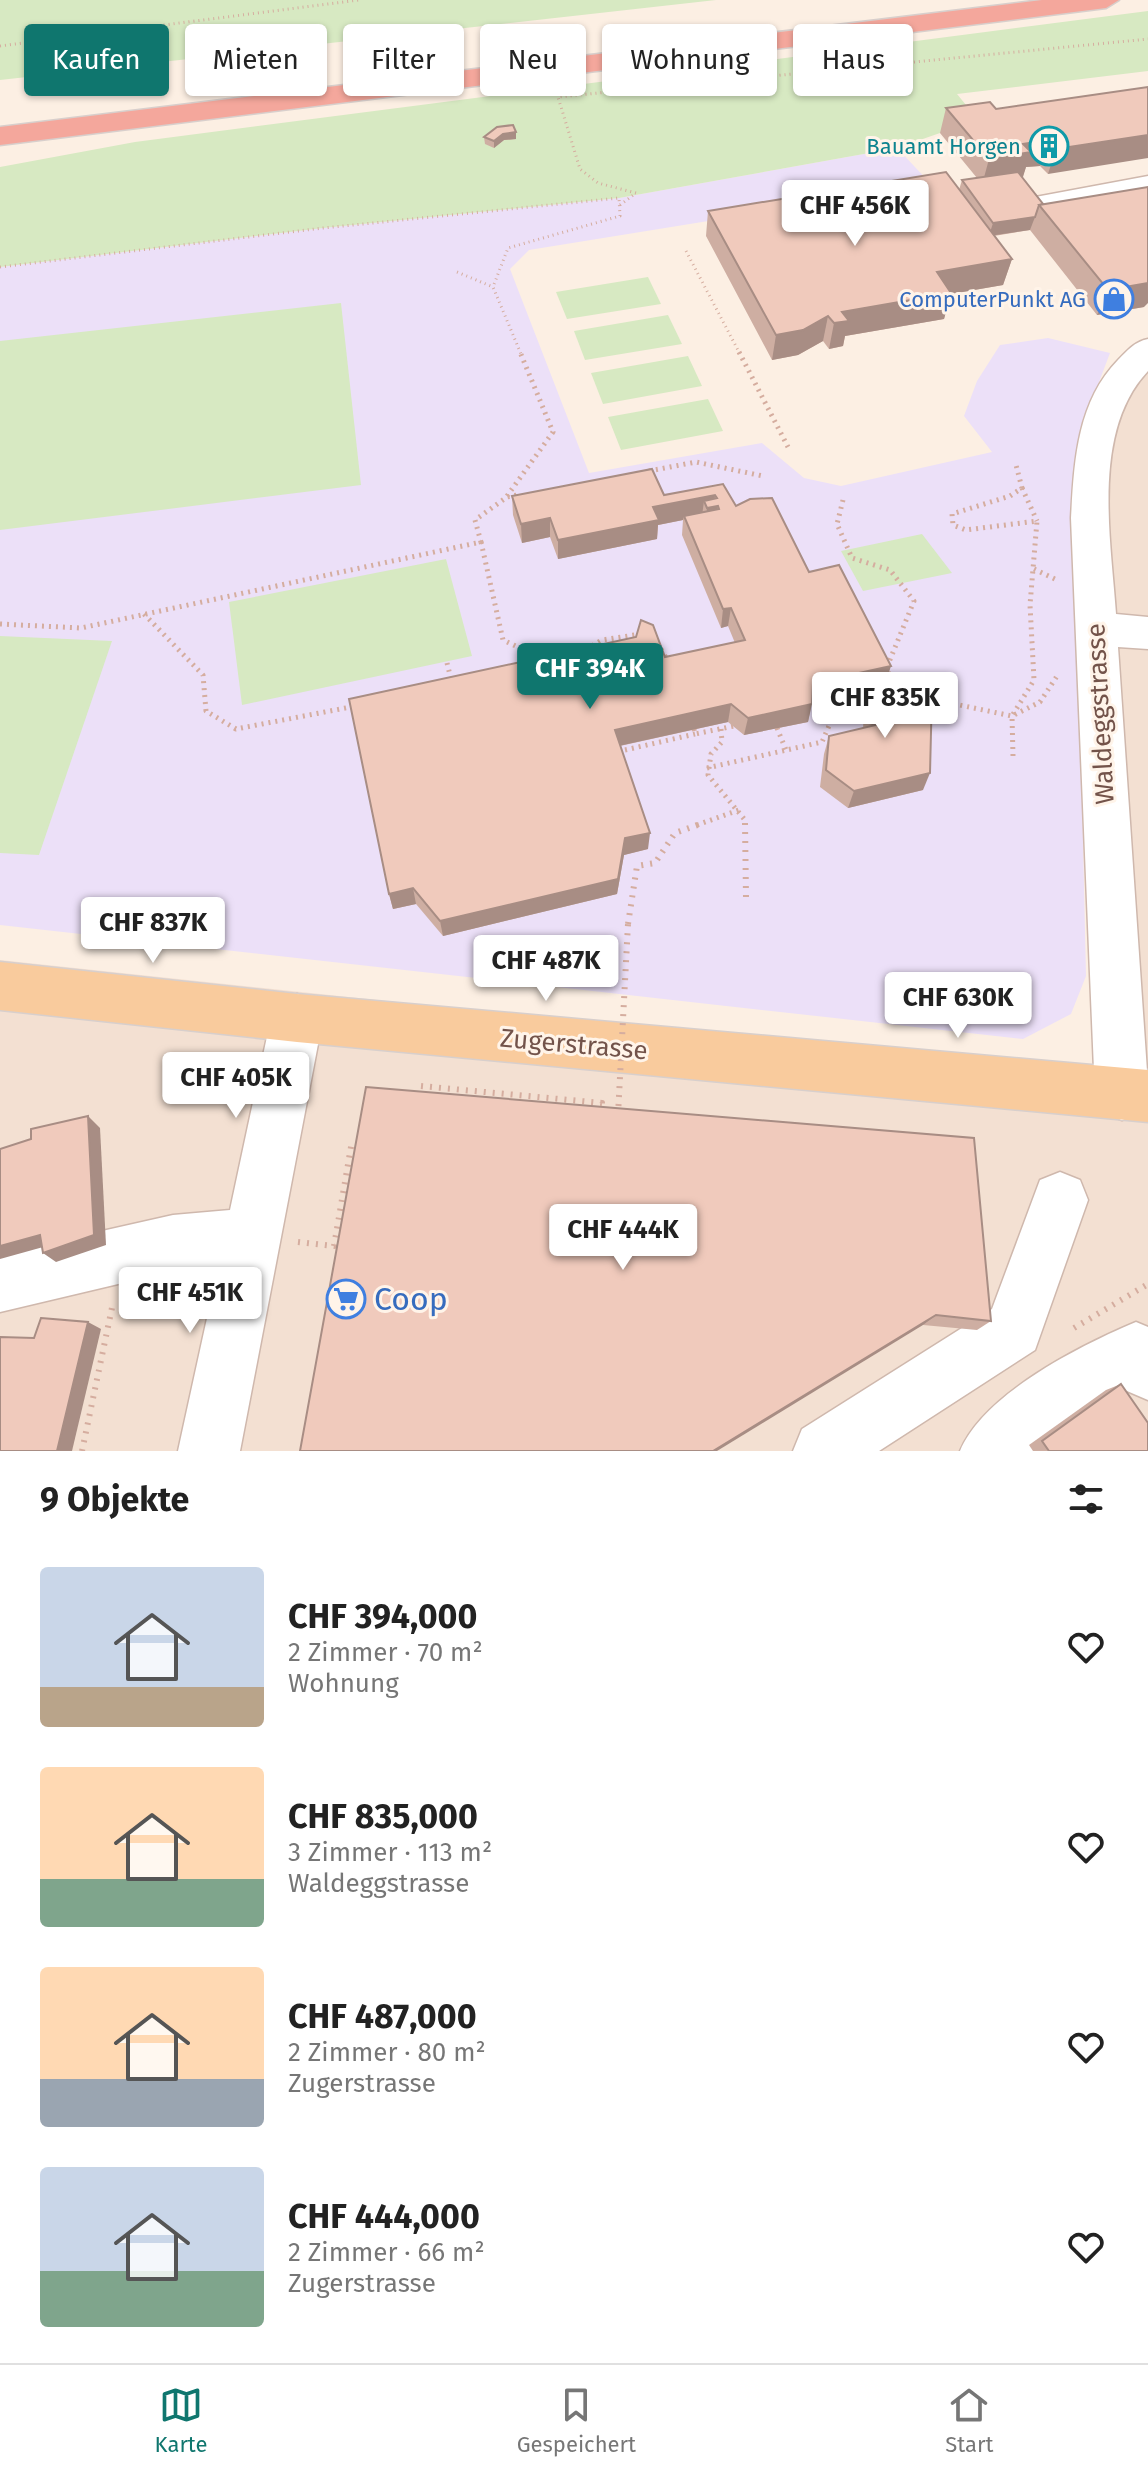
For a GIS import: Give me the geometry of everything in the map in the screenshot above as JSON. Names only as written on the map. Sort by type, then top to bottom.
[{"type":"highway","points":[[464,80],[1106,0]]},
{"type":"highway","points":[[0,136],[343,94]]},
{"type":"highway","points":[[0,155],[353,96]]},
{"type":"main road","name":"Zugerstrasse","points":[[0,986],[297,1018],[1135,1095]]},
{"type":"street","points":[[1030,207],[1148,185]]},
{"type":"street","name":"Waldeggstrasse","points":[[1135,1095],[1096,629],[1090,518],[1094,448],[1114,385],[1148,350]]},
{"type":"street","points":[[1096,629],[1148,633]]},
{"type":"street","points":[[209,1451],[274,1240],[297,1018]]},
{"type":"street","points":[[824,1451],[1014,1329],[1060,1200]]},
{"type":"street","points":[[0,1283],[173,1243],[274,1240]]},
{"type":"street","points":[[991,1451],[1025,1416],[1136,1352],[1148,1370]]},
{"type":"path","points":[[0,46],[359,0]]},
{"type":"path","points":[[620,205],[636,193],[598,183],[580,169],[558,97],[1148,39]]},
{"type":"path","points":[[0,267],[323,228],[619,198],[620,216],[508,248],[493,287],[553,432],[507,497],[475,520],[503,640],[537,659],[550,656]]},
{"type":"path","points":[[686,251],[788,447]]},
{"type":"path","points":[[457,272],[493,287]]},
{"type":"path","points":[[638,473],[696,462],[763,476]]},
{"type":"path","points":[[1013,756],[1012,716],[1034,680],[1030,605],[1037,521],[1022,488],[1016,465]]},
{"type":"path","points":[[1022,488],[1010,496],[952,514],[953,525],[966,530],[1037,521]]},
{"type":"path","points":[[507,497],[521,494]]},
{"type":"path","points":[[843,500],[837,524],[852,558],[880,564],[899,574],[914,601],[887,667],[892,691]]},
{"type":"path","points":[[0,624],[81,628],[481,542]]},
{"type":"path","points":[[1033,568],[1059,581]]},
{"type":"path","points":[[144,614],[203,675],[206,711],[236,729],[360,705]]},
{"type":"path","points":[[918,696],[1012,716],[1040,702],[1096,629]]},
{"type":"path","points":[[576,651],[602,640],[645,633],[660,642],[673,673]]},
{"type":"path","points":[[447,663],[453,688]]},
{"type":"path","points":[[797,713],[892,691],[905,694]]},
{"type":"path","points":[[707,768],[822,742],[838,705]]},
{"type":"path","points":[[625,750],[695,732],[752,723]]},
{"type":"path","points":[[777,728],[786,750]]},
{"type":"path","points":[[721,729],[722,742],[714,748],[707,768],[714,791],[739,810],[745,820],[746,897]]},
{"type":"path","points":[[618,1124],[628,924],[637,866],[655,863],[675,833],[739,810]]},
{"type":"path","points":[[421,1086],[602,1103],[600,1122]]},
{"type":"path","points":[[274,1240],[334,1246],[352,1141]]},
{"type":"path","points":[[1070,1331],[1148,1284]]},
{"type":"path","points":[[82,1451],[110,1327]]},
{"type":"shaded area","points":[[897,148],[932,185],[529,250],[510,269],[589,473],[762,443],[804,478],[841,486],[992,452],[964,416],[977,381],[1000,345],[1048,338],[1110,353],[1096,390],[1075,478],[1086,976],[1071,1014],[1023,1039],[0,925],[0,267],[323,228],[619,198]]},
{"type":"shaded area","points":[[1148,353],[1148,1451],[0,1451],[0,960],[1122,1079],[1094,406]]},
{"type":"green space","points":[[0,0],[716,0],[464,28],[464,24],[343,24],[343,42],[327,43],[327,24],[185,24],[185,59],[169,61],[169,24],[24,24],[24,77],[0,80]]},
{"type":"green space","points":[[1148,11],[1148,71],[957,94],[984,127],[940,133],[897,148],[619,198],[323,228],[0,267],[0,167],[135,142],[491,96],[586,96],[586,84],[602,82],[602,96],[777,96],[777,59],[793,57],[793,96],[913,96],[913,41]]},
{"type":"green space","points":[[648,277],[661,304],[567,319],[556,292]]},
{"type":"green space","points":[[341,303],[361,485],[0,530],[0,341]]},
{"type":"green space","points":[[668,315],[682,344],[585,360],[574,331]]},
{"type":"green space","points":[[688,356],[702,386],[603,404],[591,373]]},
{"type":"green space","points":[[708,399],[723,431],[621,450],[608,417]]},
{"type":"green space","points":[[922,534],[952,573],[863,591],[841,551]]},
{"type":"green space","points":[[446,559],[472,656],[242,705],[229,602]]},
{"type":"green space","points":[[0,636],[112,641],[39,855],[0,853]]},
{"type":"building","points":[[1148,87],[1148,135],[1056,149],[1048,140],[1023,144],[1031,152],[989,159],[946,108],[990,102],[996,109]]},
{"type":"building","points":[[513,125],[516,132],[503,134],[494,141],[484,137],[497,127]]},
{"type":"building","points":[[946,172],[1012,259],[937,272],[951,293],[842,312],[849,321],[834,323],[828,316],[803,330],[776,335],[708,211]]},
{"type":"building","points":[[1018,172],[1043,204],[1039,205],[1035,217],[993,223],[962,180]]},
{"type":"building","points":[[1148,187],[1148,283],[1108,290],[1039,205]]},
{"type":"building","points":[[652,469],[664,495],[723,484],[736,506],[750,499],[772,498],[809,572],[839,565],[891,666],[813,683],[812,704],[748,718],[731,704],[615,730],[650,833],[625,838],[618,879],[440,921],[413,888],[389,894],[349,699],[636,637],[641,620],[653,625],[665,657],[745,640],[731,608],[723,609],[684,516],[719,509],[718,506],[707,508],[704,501],[717,498],[715,495],[653,507],[659,520],[558,540],[550,518],[521,524],[512,496]]},
{"type":"building","points":[[871,680],[932,692],[930,773],[854,791],[826,770],[829,736],[876,725],[869,723]]},
{"type":"building","points":[[366,1087],[974,1138],[991,1321],[936,1315],[713,1451],[300,1451]]},
{"type":"building","points":[[88,1116],[94,1235],[43,1253],[40,1235],[0,1246],[0,1149],[31,1139],[31,1129]]},
{"type":"building","points":[[41,1318],[88,1322],[57,1451],[0,1451],[0,1337],[34,1338]]},
{"type":"building","points":[[1121,1384],[1148,1423],[1148,1451],[1049,1451],[1042,1441]]},
{"type":"place","name":"Bauamt Horgen","points":[[1049,146]]},
{"type":"place","name":"ComputerPunkt AG","points":[[1114,299]]},
{"type":"place","name":"Coop","points":[[346,1299]]}]
